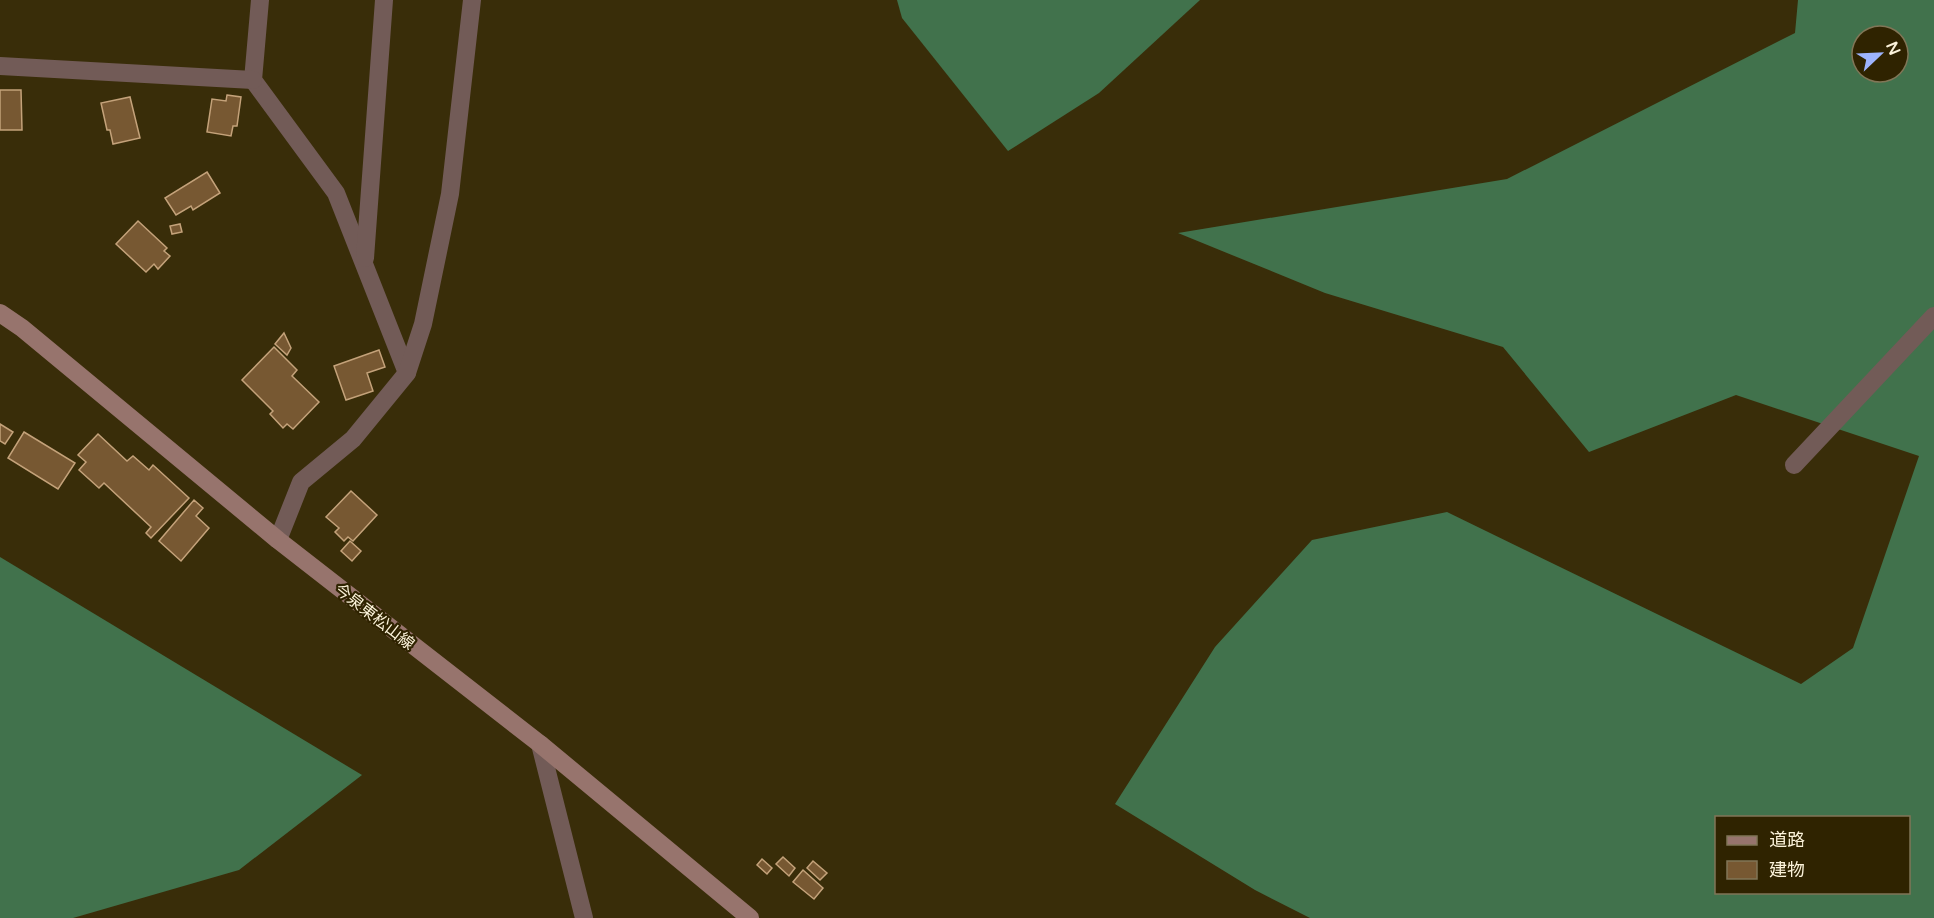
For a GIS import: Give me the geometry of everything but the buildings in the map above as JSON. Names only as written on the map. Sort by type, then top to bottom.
[{"type":"main road","name":"今泉東松山線","points":[[0,313],[22,328],[278,540],[540,744],[750,918]]},
{"type":"street","points":[[260,0],[253,80],[336,193],[407,373]]},
{"type":"street","points":[[364,265],[384,0]]},
{"type":"street","points":[[278,540],[301,482],[353,439],[407,373],[423,324],[450,194],[472,0]]},
{"type":"street","points":[[0,66],[253,80]]},
{"type":"street","points":[[1794,465],[1934,316]]},
{"type":"street","points":[[540,744],[584,918]]},
{"type":"green space","points":[[897,0],[1200,0],[1099,93],[1008,151],[902,18]]},
{"type":"green space","points":[[1798,0],[1934,0],[1934,918],[1310,918],[1255,890],[1115,804],[1215,647],[1312,540],[1447,512],[1801,684],[1853,648],[1919,456],[1736,395],[1589,452],[1503,347],[1325,293],[1178,233],[1507,179],[1795,33]]},
{"type":"green space","points":[[0,557],[362,775],[239,870],[73,918],[0,918]]}]
